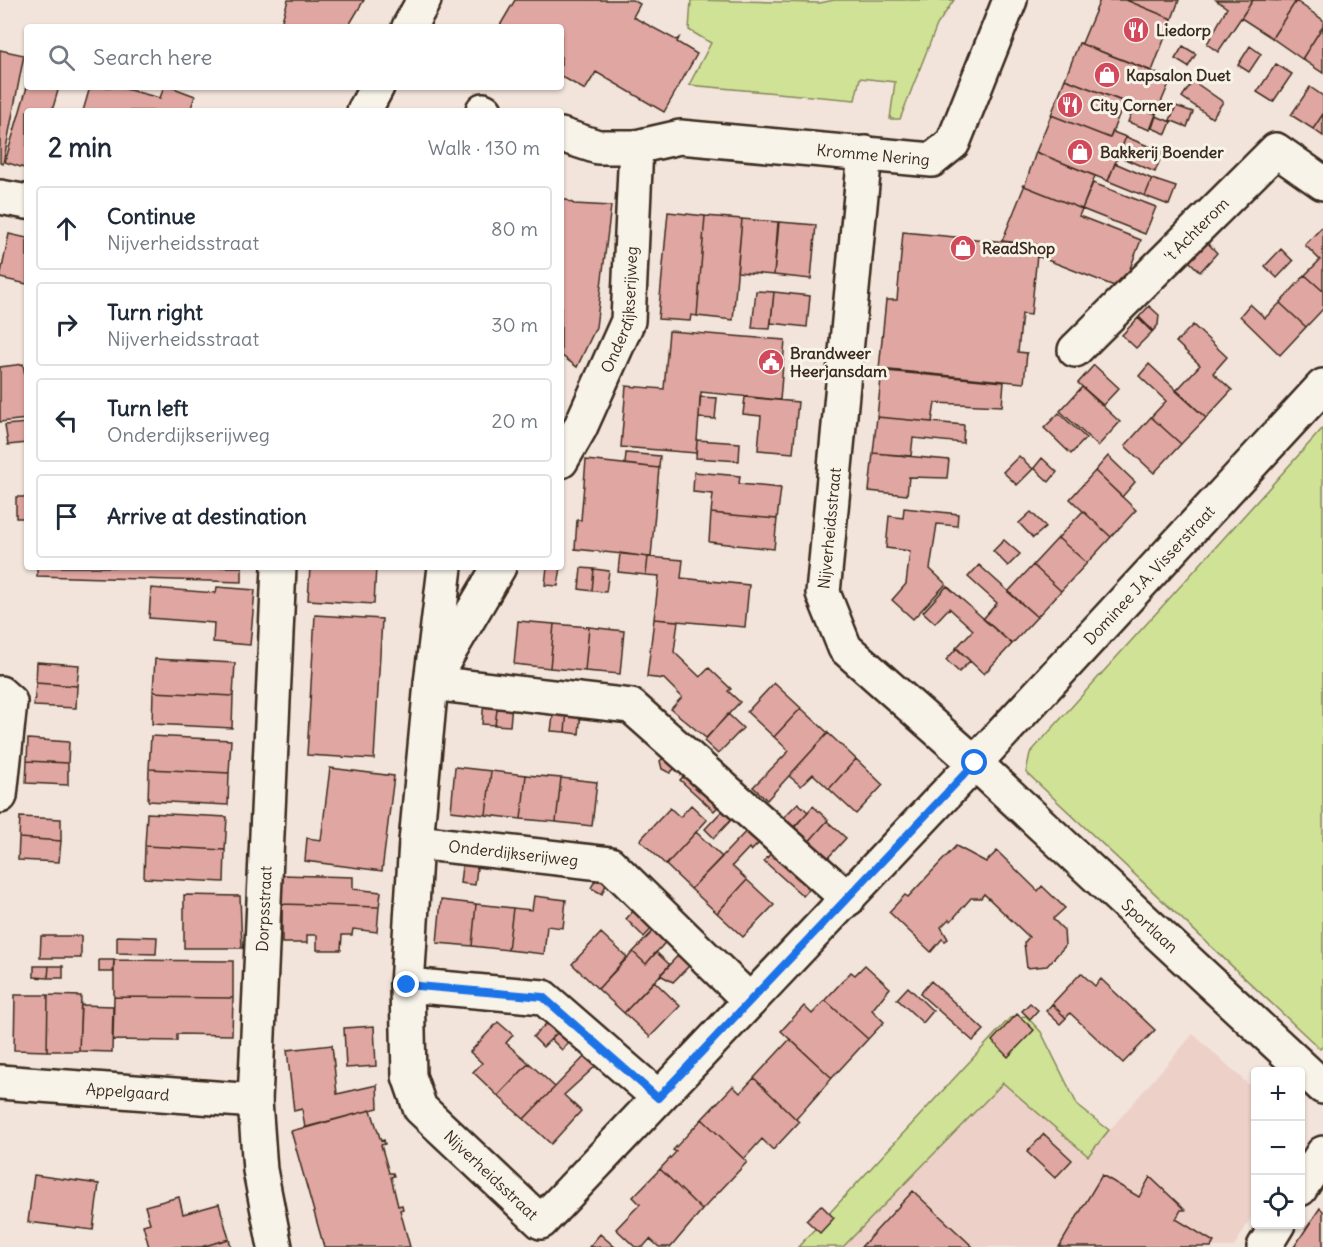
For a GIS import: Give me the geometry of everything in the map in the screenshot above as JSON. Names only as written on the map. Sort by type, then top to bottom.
[{"type":"street","points":[[411,24],[424,0]]},
{"type":"street","name":"Kromme Nering","points":[[564,136],[598,147],[636,147],[680,137],[932,160],[953,143],[1010,0]]},
{"type":"street","points":[[366,108],[375,90]]},
{"type":"street","name":"Onderdijkserijweg","points":[[564,456],[580,428],[628,321],[636,147]]},
{"type":"street","name":"'t Achterom","points":[[1075,350],[1276,150],[1323,183]]},
{"type":"street","name":"Nijverheidsstraat","points":[[407,985],[409,1076],[420,1108],[541,1222],[975,763],[845,648],[823,593],[865,153]]},
{"type":"street","points":[[0,197],[24,201]]},
{"type":"street","name":"Dominee J.A. Visserstraat","points":[[975,763],[1323,386]]},
{"type":"street","name":"Dorpsstraat","points":[[275,1247],[260,1170],[255,1101],[279,570]]},
{"type":"street","points":[[445,570],[416,842],[407,985],[543,997],[658,1098]]},
{"type":"street","points":[[431,683],[497,570]]},
{"type":"street","points":[[431,683],[631,706],[848,899]]},
{"type":"street","points":[[0,693],[10,702],[0,796]]},
{"type":"street","name":"Sportlaan","points":[[975,763],[1323,1087]]},
{"type":"street","name":"Onderdijkserijweg","points":[[416,842],[610,864],[750,1001]]},
{"type":"street","name":"Appelgaard","points":[[0,1082],[255,1101]]},
{"type":"street","points":[[1305,1181],[1323,1153]]},
{"type":"street","points":[[1264,1247],[1275,1229]]},
{"type":"shaded area","points":[[1193,1034],[1251,1086],[1251,1218],[1234,1247],[843,1247],[1003,1083],[1088,1155]]},
{"type":"green space","points":[[691,0],[820,3],[834,0],[954,0],[937,25],[900,119],[890,119],[895,82],[860,78],[855,100],[689,85],[711,43],[689,30]]},
{"type":"green space","points":[[1323,428],[1323,1046],[1320,1049],[1026,772],[1030,753]]},
{"type":"green space","points":[[1026,1016],[1041,1032],[1078,1106],[1109,1130],[1088,1156],[1003,1083],[843,1247],[798,1247],[1010,1018]]},
{"type":"building","points":[[288,0],[364,0],[350,24],[281,24]]},
{"type":"building","points":[[515,0],[633,0],[640,4],[633,17],[676,40],[679,38],[677,42],[697,54],[664,112],[596,72],[585,90],[564,78],[564,24],[501,24]]},
{"type":"building","points":[[1100,0],[1126,0],[1172,19],[1152,71],[1079,43],[1082,43]]},
{"type":"building","points":[[1126,0],[1179,0],[1172,19]]},
{"type":"building","points":[[1216,0],[1253,0],[1218,52],[1207,44],[1227,8]]},
{"type":"building","points":[[1253,0],[1296,1],[1272,38],[1241,18]]},
{"type":"building","points":[[1296,1],[1323,20],[1323,26],[1302,59],[1272,38]]},
{"type":"building","points":[[1323,26],[1323,73],[1302,59]]},
{"type":"building","points":[[1079,43],[1171,79],[1156,114],[1065,79]]},
{"type":"building","points":[[1183,46],[1196,54],[1188,67],[1175,59]]},
{"type":"building","points":[[1250,46],[1261,54],[1249,72],[1238,65]]},
{"type":"building","points":[[0,50],[24,55],[3,164],[0,163]]},
{"type":"building","points":[[1276,64],[1292,74],[1273,102],[1257,92]]},
{"type":"building","points":[[1065,79],[1124,102],[1110,138],[1051,115]]},
{"type":"building","points":[[1193,81],[1223,102],[1212,118],[1182,97]]},
{"type":"building","points":[[1310,87],[1323,96],[1323,114],[1313,129],[1291,115]]},
{"type":"building","points":[[26,90],[58,90],[53,108],[24,108],[24,168],[5,162]]},
{"type":"building","points":[[89,90],[129,90],[160,98],[163,90],[179,90],[195,96],[191,108],[84,108]]},
{"type":"building","points":[[1134,106],[1156,114],[1150,130],[1128,122]]},
{"type":"building","points":[[1176,106],[1193,112],[1187,127],[1170,120]]},
{"type":"building","points":[[1323,114],[1323,136],[1313,129]]},
{"type":"building","points":[[1051,115],[1110,138],[1113,132],[1126,137],[1108,181],[1036,152]]},
{"type":"building","points":[[1156,116],[1171,122],[1166,134],[1152,128]]},
{"type":"building","points":[[1126,137],[1163,152],[1155,172],[1118,156]]},
{"type":"building","points":[[1036,152],[1095,176],[1082,209],[1022,185],[1025,185]]},
{"type":"building","points":[[1115,163],[1152,179],[1145,196],[1108,181]]},
{"type":"building","points":[[1152,179],[1176,187],[1169,205],[1145,196]]},
{"type":"building","points":[[1093,183],[1156,207],[1145,234],[1082,209]]},
{"type":"building","points":[[1022,185],[1082,209],[1079,216],[1141,240],[1122,289],[1037,256],[1038,245],[1002,241],[1024,187]]},
{"type":"building","points":[[564,199],[574,204],[611,206],[596,327],[577,367],[564,357]]},
{"type":"building","points":[[668,212],[705,216],[697,316],[691,315],[690,321],[658,319]]},
{"type":"building","points":[[705,216],[742,219],[733,320],[697,316]]},
{"type":"building","points":[[742,219],[778,222],[774,275],[737,272]]},
{"type":"building","points":[[779,222],[816,225],[811,279],[774,275]]},
{"type":"building","points":[[1323,226],[1323,291],[1305,275],[1320,260],[1305,245]]},
{"type":"building","points":[[903,232],[1038,245],[1031,315],[1022,314],[1018,352],[1027,353],[1024,383],[879,369],[886,300],[897,300]]},
{"type":"building","points":[[9,234],[24,237],[24,283],[0,278]]},
{"type":"building","points":[[1207,242],[1217,253],[1200,272],[1189,261]]},
{"type":"building","points":[[1281,249],[1293,261],[1277,278],[1265,266]]},
{"type":"building","points":[[1305,275],[1323,291],[1323,309],[1306,327],[1280,303]]},
{"type":"building","points":[[756,291],[774,292],[770,329],[752,328]]},
{"type":"building","points":[[774,292],[810,296],[807,327],[771,323]]},
{"type":"building","points":[[1280,303],[1306,327],[1280,355],[1240,316],[1250,304],[1265,318]]},
{"type":"building","points":[[1149,306],[1159,315],[1158,325],[1153,331],[1139,317]]},
{"type":"building","points":[[1138,318],[1152,332],[1136,348],[1122,335]]},
{"type":"building","points":[[1193,325],[1227,357],[1213,373],[1232,390],[1206,418],[1176,391],[1200,365],[1176,342]]},
{"type":"building","points":[[669,331],[785,340],[780,400],[701,392],[696,453],[621,447],[626,386],[664,389]]},
{"type":"building","points":[[23,364],[24,419],[0,422],[0,367]]},
{"type":"building","points":[[1149,364],[1206,418],[1181,444],[1151,417],[1166,401],[1139,376]]},
{"type":"building","points":[[1094,365],[1119,388],[1103,405],[1078,383]]},
{"type":"building","points":[[886,371],[1004,382],[1002,406],[935,403],[932,422],[877,417],[881,379],[885,380]]},
{"type":"building","points":[[1082,387],[1120,422],[1098,446],[1060,411]]},
{"type":"building","points":[[700,397],[717,398],[715,419],[699,418]]},
{"type":"building","points":[[745,397],[798,402],[793,453],[758,450],[761,416],[743,414]]},
{"type":"building","points":[[1059,413],[1086,438],[1071,454],[1044,428]]},
{"type":"building","points":[[877,417],[964,425],[963,443],[913,438],[911,456],[873,453]]},
{"type":"building","points":[[1151,417],[1181,444],[1154,473],[1125,446]]},
{"type":"building","points":[[24,423],[24,443],[8,445],[5,425]]},
{"type":"building","points":[[697,440],[740,443],[739,461],[696,458]]},
{"type":"building","points":[[626,453],[660,456],[659,468],[625,464]]},
{"type":"building","points":[[873,453],[949,460],[947,478],[909,477],[907,495],[869,491]]},
{"type":"building","points":[[1019,456],[1033,469],[1017,485],[1003,472]]},
{"type":"building","points":[[1108,456],[1135,482],[1122,497],[1095,471]]},
{"type":"building","points":[[1042,458],[1057,472],[1049,482],[1034,468]]},
{"type":"building","points":[[586,460],[659,468],[651,557],[575,549],[577,520],[581,520]]},
{"type":"building","points":[[1095,471],[1136,510],[1111,537],[1070,499]]},
{"type":"building","points":[[694,472],[740,476],[739,484],[781,488],[777,519],[711,513],[713,494],[693,492]]},
{"type":"building","points":[[16,497],[24,497],[24,518],[16,518]]},
{"type":"building","points":[[904,508],[958,514],[957,526],[937,524],[930,569],[946,584],[913,619],[892,600],[906,584],[910,551],[886,548],[889,516],[903,518]]},
{"type":"building","points":[[1083,511],[1111,537],[1087,563],[1058,538]]},
{"type":"building","points":[[1031,512],[1046,527],[1033,538],[1019,523]]},
{"type":"building","points":[[711,513],[777,519],[774,549],[709,542]]},
{"type":"building","points":[[1058,538],[1087,563],[1061,591],[1033,565]]},
{"type":"building","points":[[1004,540],[1020,554],[1008,566],[993,551]]},
{"type":"building","points":[[620,553],[648,557],[646,575],[618,572]]},
{"type":"building","points":[[648,557],[683,560],[681,578],[749,585],[745,627],[654,619],[659,576],[646,575]]},
{"type":"building","points":[[979,565],[1037,617],[1012,644],[983,619],[997,603],[968,577]]},
{"type":"building","points":[[1033,565],[1061,591],[1037,617],[1008,592]]},
{"type":"building","points":[[581,568],[594,569],[592,591],[579,589]]},
{"type":"building","points":[[594,569],[609,571],[606,592],[592,591]]},
{"type":"building","points":[[37,570],[242,570],[242,582],[37,576]]},
{"type":"building","points":[[310,570],[376,570],[374,604],[308,600]]},
{"type":"building","points":[[547,570],[561,570],[558,586],[545,585]]},
{"type":"building","points":[[947,586],[1012,644],[984,674],[956,648],[973,630],[949,608],[935,623],[923,612]]},
{"type":"building","points":[[217,587],[255,590],[250,645],[213,642],[214,623],[149,618],[151,588],[216,593]]},
{"type":"building","points":[[315,615],[382,619],[374,759],[307,755]]},
{"type":"building","points":[[654,619],[678,621],[674,652],[700,677],[709,668],[731,689],[728,691],[740,702],[706,738],[671,709],[682,697],[664,679],[647,677]]},
{"type":"building","points":[[518,621],[554,624],[550,668],[514,664]]},
{"type":"building","points":[[554,624],[589,627],[585,671],[550,668]]},
{"type":"building","points":[[589,627],[624,631],[620,674],[585,671]]},
{"type":"building","points":[[957,648],[970,661],[959,672],[946,660]]},
{"type":"building","points":[[155,659],[235,663],[233,696],[153,692]]},
{"type":"building","points":[[37,662],[79,665],[77,686],[36,683]]},
{"type":"building","points":[[36,683],[77,686],[76,708],[34,706]]},
{"type":"building","points":[[774,683],[801,708],[774,737],[747,712]]},
{"type":"building","points":[[153,692],[233,696],[232,728],[152,724]]},
{"type":"building","points":[[484,701],[498,702],[495,725],[482,724]]},
{"type":"building","points":[[498,702],[512,704],[510,726],[495,725]]},
{"type":"building","points":[[801,708],[828,733],[767,800],[753,787],[789,751],[774,737]]},
{"type":"building","points":[[554,709],[567,710],[565,732],[551,731]]},
{"type":"building","points":[[567,710],[581,712],[579,734],[565,732]]},
{"type":"building","points":[[728,714],[743,728],[718,754],[704,741]]},
{"type":"building","points":[[828,733],[856,759],[829,789],[813,774],[801,786],[789,776]]},
{"type":"building","points":[[151,736],[231,740],[229,773],[149,769]]},
{"type":"building","points":[[28,739],[69,742],[68,763],[27,761]]},
{"type":"building","points":[[666,755],[677,766],[670,773],[662,769],[660,761]]},
{"type":"building","points":[[856,759],[883,785],[856,814],[829,789]]},
{"type":"building","points":[[27,761],[68,763],[68,785],[26,783]]},
{"type":"building","points":[[455,767],[491,771],[486,815],[451,811]]},
{"type":"building","points":[[330,768],[394,776],[382,871],[305,861],[307,838],[321,840]]},
{"type":"building","points":[[691,768],[725,799],[714,811],[680,780]]},
{"type":"building","points":[[149,769],[229,773],[228,805],[148,801]]},
{"type":"building","points":[[491,771],[526,775],[521,819],[486,815]]},
{"type":"building","points":[[526,775],[561,778],[556,822],[521,819]]},
{"type":"building","points":[[561,778],[597,782],[592,826],[556,822]]},
{"type":"building","points":[[798,803],[808,812],[789,832],[779,822]]},
{"type":"building","points":[[691,805],[707,820],[666,865],[640,840],[670,808],[680,817]]},
{"type":"building","points":[[813,806],[828,820],[807,844],[792,830]]},
{"type":"building","points":[[722,811],[732,819],[714,838],[705,829]]},
{"type":"building","points":[[147,813],[227,817],[225,850],[145,846]]},
{"type":"building","points":[[20,817],[61,819],[61,841],[19,838]]},
{"type":"building","points":[[827,821],[846,838],[825,861],[807,844]]},
{"type":"building","points":[[751,826],[764,838],[751,851],[749,848],[732,866],[747,880],[717,913],[691,889]]},
{"type":"building","points":[[696,832],[722,857],[691,889],[666,865]]},
{"type":"building","points":[[19,838],[61,841],[59,862],[18,860]]},
{"type":"building","points":[[145,846],[225,850],[224,882],[144,878]]},
{"type":"building","points":[[956,846],[986,862],[997,851],[1038,891],[1042,886],[1065,908],[1053,919],[1064,930],[1065,946],[1047,966],[1027,968],[1024,943],[1029,937],[984,894],[981,898],[971,898],[951,921],[949,919],[941,927],[948,939],[945,941],[942,939],[931,952],[889,912],[905,895],[908,897]]},
{"type":"building","points":[[775,849],[813,885],[803,896],[764,861]]},
{"type":"building","points":[[463,857],[478,859],[475,885],[460,883]]},
{"type":"building","points":[[282,875],[353,877],[353,889],[381,892],[379,907],[282,904]]},
{"type":"building","points":[[597,877],[607,882],[602,894],[591,888]]},
{"type":"building","points":[[747,880],[774,905],[743,937],[717,913]]},
{"type":"building","points":[[184,895],[240,896],[242,948],[184,948]]},
{"type":"building","points":[[534,896],[566,900],[563,928],[547,926],[544,954],[508,950],[513,908],[532,910]]},
{"type":"building","points":[[441,900],[476,904],[472,946],[437,943]]},
{"type":"building","points":[[282,904],[379,907],[377,932],[353,929],[352,935],[342,935],[341,950],[317,950],[317,935],[307,935],[307,943],[282,943]]},
{"type":"building","points":[[476,904],[513,908],[508,950],[472,946]]},
{"type":"building","points":[[636,908],[655,925],[644,937],[626,919]]},
{"type":"building","points":[[658,926],[670,937],[646,964],[633,952]]},
{"type":"building","points":[[601,933],[627,957],[598,989],[572,964]]},
{"type":"building","points":[[41,936],[81,936],[81,958],[40,958]]},
{"type":"building","points":[[117,936],[157,937],[156,954],[117,953]]},
{"type":"building","points":[[633,952],[646,964],[656,952],[670,965],[624,1013],[598,989]]},
{"type":"building","points":[[681,952],[692,963],[673,982],[660,975]]},
{"type":"building","points":[[99,960],[114,960],[113,972],[99,972]]},
{"type":"building","points":[[114,960],[233,961],[233,998],[114,997]]},
{"type":"building","points":[[865,965],[890,988],[872,1010],[884,1022],[868,1039],[825,1000],[851,972],[855,975]]},
{"type":"building","points":[[34,966],[49,966],[48,978],[34,977]]},
{"type":"building","points":[[49,966],[63,966],[63,978],[48,978]]},
{"type":"building","points":[[1081,973],[1095,986],[1101,979],[1155,1030],[1123,1063],[1070,1013],[1066,1018],[1052,1004]]},
{"type":"building","points":[[654,981],[680,1006],[650,1037],[624,1013]]},
{"type":"building","points":[[931,981],[984,1030],[973,1041],[920,994]]},
{"type":"building","points":[[908,987],[933,1011],[923,1023],[897,999]]},
{"type":"building","points":[[15,995],[48,995],[47,1051],[14,1050]]},
{"type":"building","points":[[48,995],[81,996],[79,1051],[47,1051]]},
{"type":"building","points":[[114,997],[233,998],[232,1035],[177,1034],[177,1041],[113,1040]]},
{"type":"building","points":[[825,1000],[868,1039],[832,1078],[781,1031],[804,1006],[812,1014]]},
{"type":"building","points":[[1030,1003],[1038,1010],[1030,1019],[1022,1011]]},
{"type":"building","points":[[1052,1004],[1066,1018],[1060,1024],[1046,1011]]},
{"type":"building","points":[[81,1005],[113,1006],[112,1052],[79,1051]]},
{"type":"building","points":[[1017,1014],[1034,1030],[1008,1057],[992,1041]]},
{"type":"building","points":[[551,1019],[562,1028],[543,1047],[533,1037]]},
{"type":"building","points":[[498,1022],[513,1035],[506,1043],[529,1063],[498,1096],[473,1072],[482,1063],[470,1052]]},
{"type":"building","points":[[374,1026],[376,1066],[346,1068],[344,1028]]},
{"type":"building","points":[[562,1028],[573,1039],[562,1050],[551,1039]]},
{"type":"building","points":[[790,1039],[832,1078],[796,1119],[754,1078]]},
{"type":"building","points":[[332,1045],[337,1094],[377,1085],[378,1108],[305,1128],[302,1109],[294,1111],[287,1050]]},
{"type":"building","points":[[588,1053],[599,1063],[564,1095],[581,1111],[551,1144],[524,1119]]},
{"type":"building","points":[[529,1063],[555,1087],[524,1119],[498,1096]]},
{"type":"building","points":[[754,1078],[799,1122],[773,1150],[762,1139],[744,1159],[702,1119],[733,1086],[740,1093]]},
{"type":"building","points":[[371,1110],[381,1141],[384,1140],[385,1144],[381,1145],[389,1173],[393,1173],[394,1176],[391,1177],[398,1206],[402,1205],[403,1209],[400,1210],[410,1247],[324,1247],[291,1131]]},
{"type":"building","points":[[702,1119],[747,1162],[702,1210],[660,1169],[676,1152],[673,1150]]},
{"type":"building","points":[[1044,1134],[1072,1160],[1055,1178],[1027,1152]]},
{"type":"building","points":[[660,1169],[702,1210],[671,1247],[659,1247],[650,1239],[643,1247],[635,1247],[616,1229],[640,1204],[633,1197]]},
{"type":"building","points":[[34,1175],[99,1184],[93,1230],[28,1222]]},
{"type":"building","points":[[1102,1175],[1139,1197],[1150,1177],[1185,1210],[1181,1210],[1176,1219],[1214,1242],[1211,1247],[1059,1247]]},
{"type":"building","points":[[913,1191],[973,1247],[861,1247]]},
{"type":"building","points":[[179,1197],[183,1214],[219,1204],[229,1239],[201,1247],[149,1247],[143,1225],[150,1223],[145,1206]]},
{"type":"building","points":[[821,1205],[834,1218],[820,1233],[806,1220]]},
{"type":"building","points":[[1320,1208],[1323,1211],[1323,1247],[1294,1247]]},
{"type":"building","points":[[600,1234],[615,1247],[589,1247]]},
{"type":"building","points":[[229,1239],[231,1247],[201,1247]]},
{"type":"place","name":"Liedorp","points":[[1136,30]]},
{"type":"place","name":"Kapsalon Duet","points":[[1107,75]]},
{"type":"place","name":"City Corner","points":[[1070,105]]},
{"type":"place","name":"Bakkerij Boender","points":[[1080,152]]},
{"type":"place","name":"ReadShop","points":[[963,248]]},
{"type":"place","name":"Brandweer Heerjansdam","points":[[771,362]]},
{"type":"route","points":[[407,985],[543,997],[658,1098],[975,763]]}]
